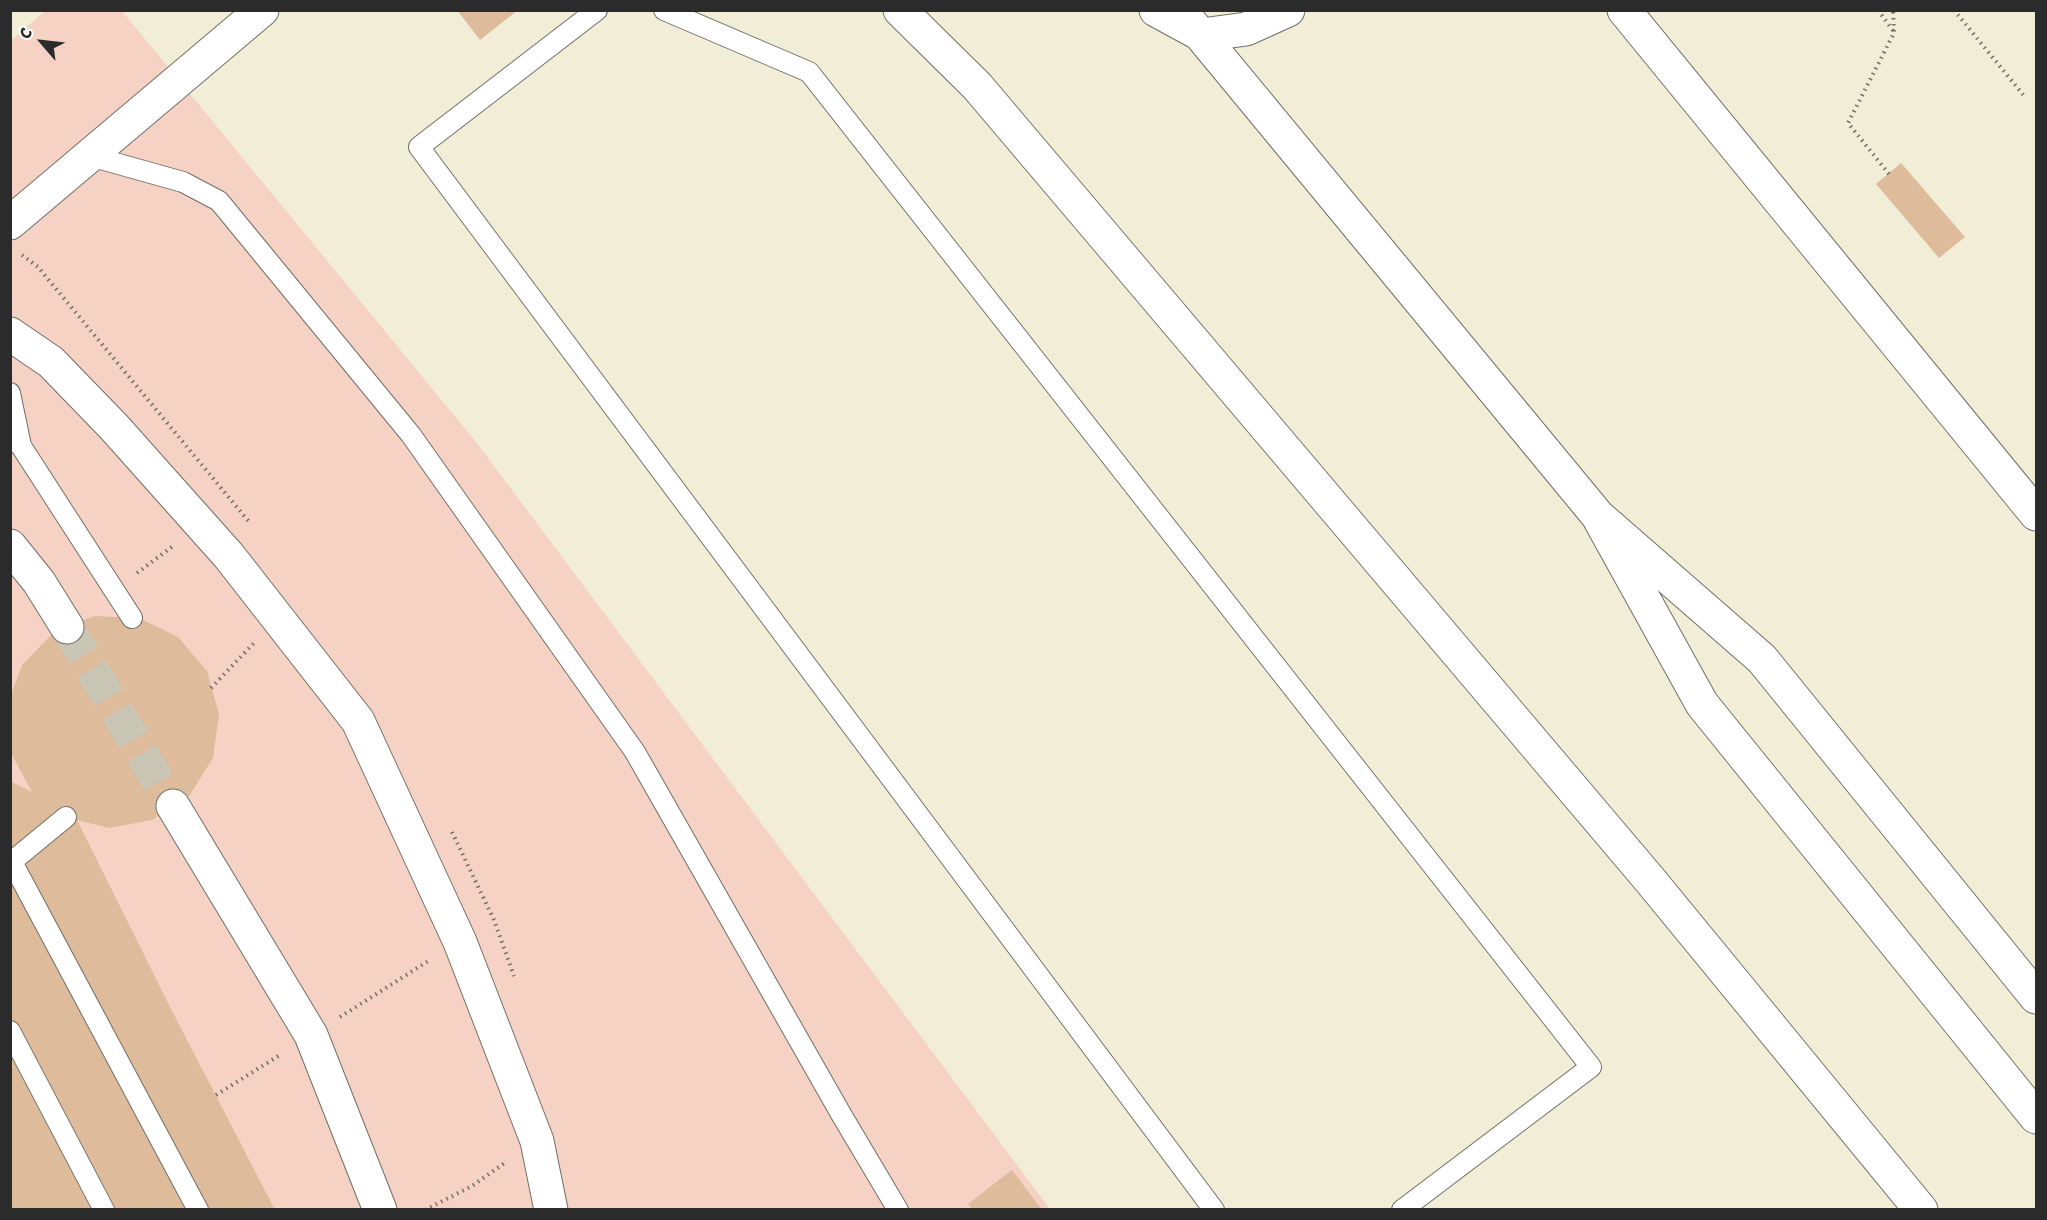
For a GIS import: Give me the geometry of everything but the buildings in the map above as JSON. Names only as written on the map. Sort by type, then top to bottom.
[{"type":"street","points":[[10,223],[262,10]]},
{"type":"street","points":[[900,10],[985,95],[1650,880],[1921,1209]]},
{"type":"street","points":[[1156,10],[1202,35],[1246,29],[1288,10]]},
{"type":"street","points":[[1180,10],[1598,516],[1762,659],[2037,997]]},
{"type":"street","points":[[1624,10],[2037,514]]},
{"type":"street","points":[[10,334],[51,362],[122,436],[229,556],[358,722],[460,942],[537,1141],[550,1209]]},
{"type":"street","points":[[1598,516],[1702,704],[2037,1117]]},
{"type":"street","points":[[10,546],[39,582],[67,627]]},
{"type":"street","points":[[173,806],[311,1035],[380,1209]]},
{"type":"lane","points":[[597,10],[419,147],[1214,1209]]},
{"type":"lane","points":[[664,10],[809,72],[1591,1067],[1402,1209]]},
{"type":"lane","points":[[90,156],[183,182],[219,201],[411,435],[635,752],[841,1114],[898,1209]]},
{"type":"lane","points":[[10,393],[16,441],[132,618]]},
{"type":"lane","points":[[66,817],[11,863],[198,1209]]},
{"type":"lane","points":[[10,1031],[104,1209]]},
{"type":"path","points":[[1878,10],[1894,33]]},
{"type":"path","points":[[1889,174],[1848,123],[1894,33],[1893,10]]},
{"type":"path","points":[[1954,10],[2025,97]]},
{"type":"path","points":[[216,1095],[494,920]]},
{"type":"path","points":[[425,1209],[472,1186],[537,1141]]},
{"type":"shaded area","points":[[45,11],[122,11],[476,442],[1050,1209],[11,1209],[10,41]]},
{"type":"tunnel","points":[[67,627],[173,806]]}]
